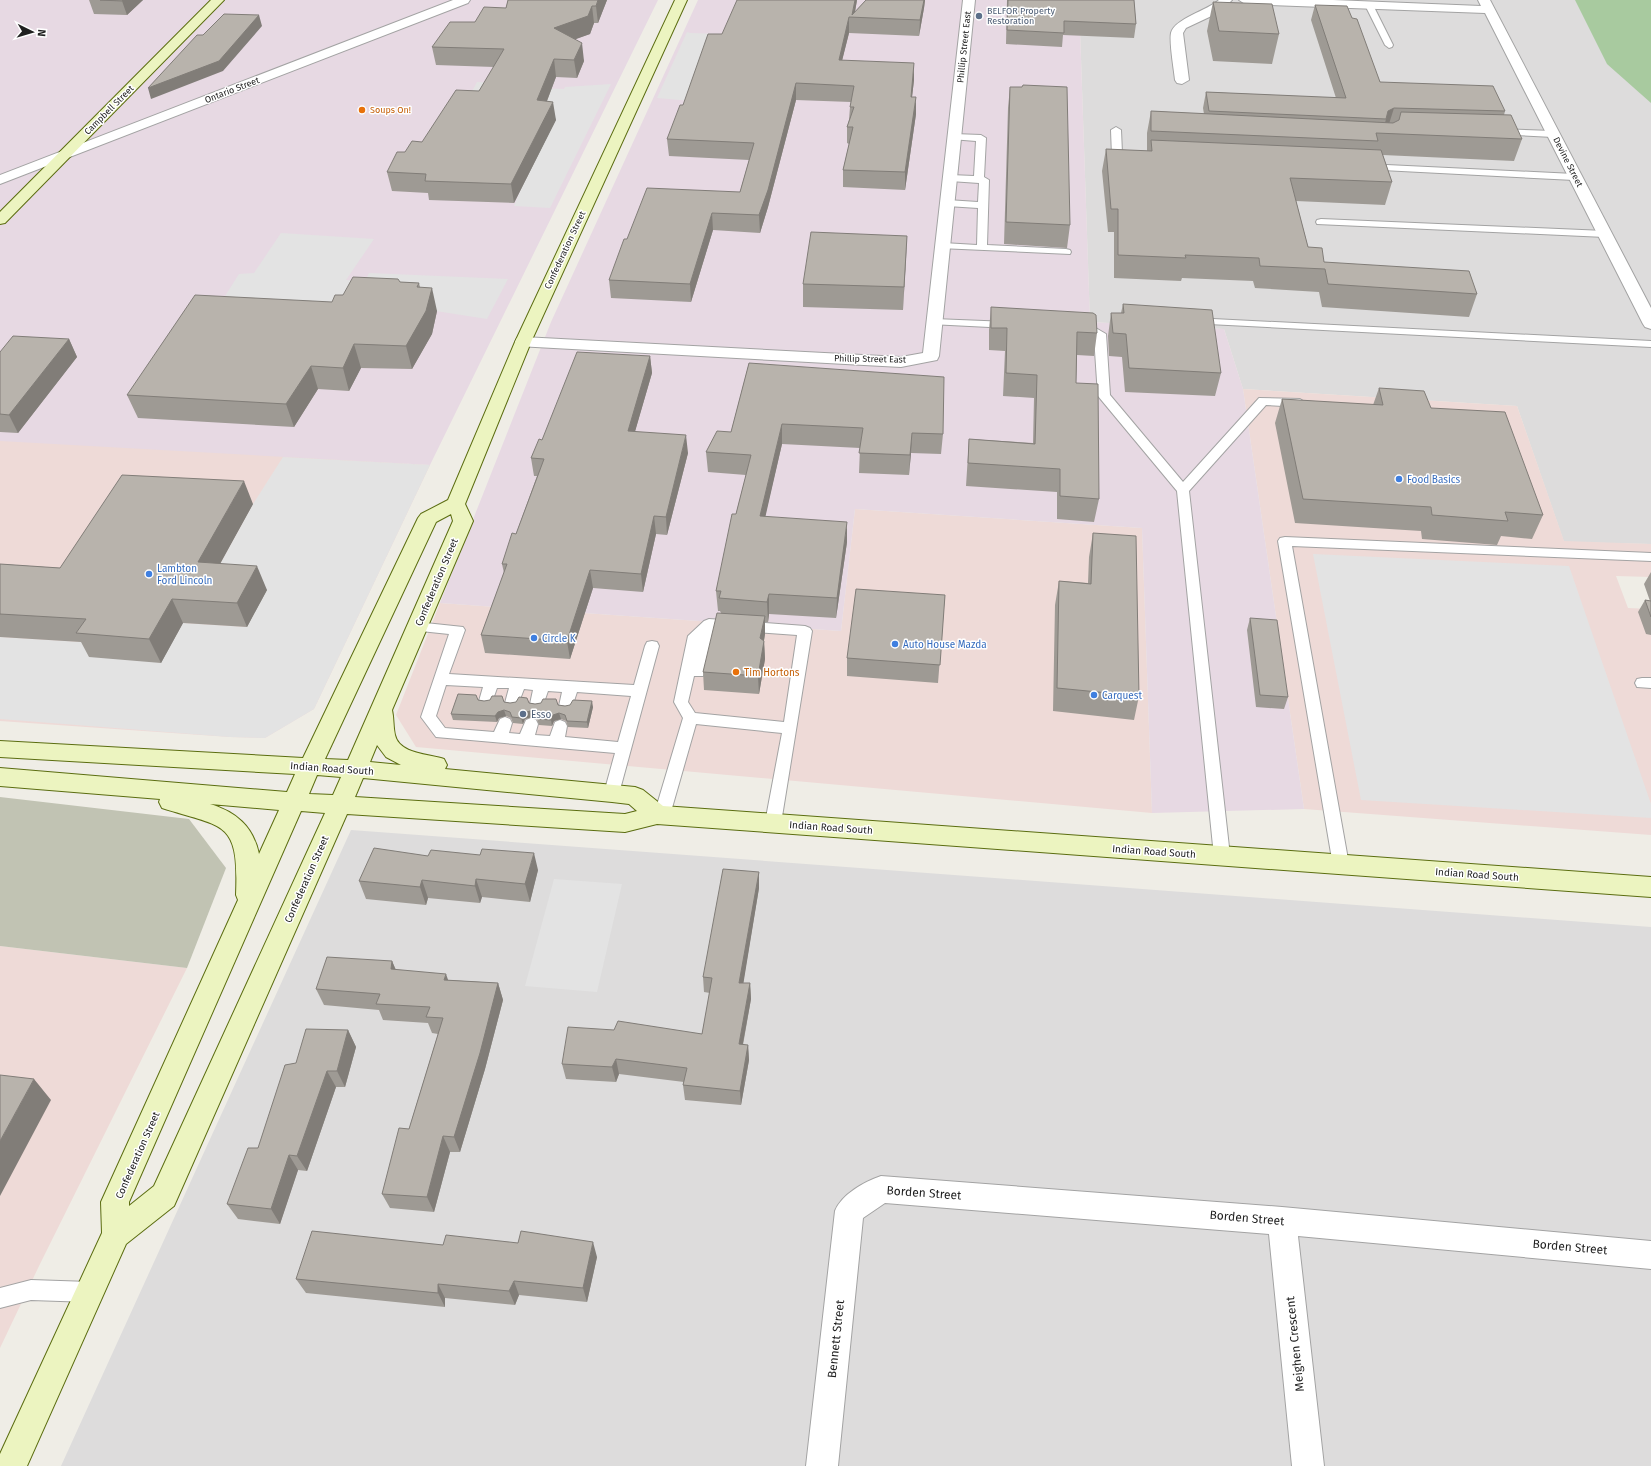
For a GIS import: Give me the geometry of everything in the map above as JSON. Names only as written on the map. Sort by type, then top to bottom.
[{"type":"main road","name":"Campbell Street","points":[[0,220],[218,0]]},
{"type":"main road","name":"Confederation Street","points":[[11,1466],[116,1234],[116,1202],[310,766],[428,518],[456,504],[523,342],[681,0]]},
{"type":"main road","name":"Confederation Street","points":[[116,1234],[164,1196],[340,805],[354,769],[463,521],[456,504]]},
{"type":"main road","points":[[383,706],[381,728],[382,737],[388,747],[401,757],[423,763],[565,789]]},
{"type":"main road","name":"Indian Road South","points":[[0,749],[354,769],[612,793],[635,796],[659,815]]},
{"type":"main road","name":"Indian Road South","points":[[0,777],[295,802],[624,823],[659,815],[1651,887]]},
{"type":"main road","points":[[64,782],[203,810],[221,817],[230,823],[242,835],[248,851],[250,869],[248,908]]},
{"type":"street","name":"Ontario Street","points":[[0,180],[464,0]]},
{"type":"street","name":"Phillip Street East","points":[[523,342],[901,362],[931,356],[969,0]]},
{"type":"street","points":[[1182,80],[1177,33],[1182,26],[1216,9],[1226,0]]},
{"type":"street","points":[[1245,0],[1350,2],[1370,5],[1487,5]]},
{"type":"street","name":"Devine Street","points":[[1487,5],[1574,177],[1646,307],[1651,324]]},
{"type":"street","name":"Borden Street","points":[[849,1211],[882,1189],[1282,1221],[1651,1255]]},
{"type":"street","name":"Bennett Street","points":[[822,1466],[849,1211]]},
{"type":"street","name":"Meighen Crescent","points":[[1282,1221],[1308,1466]]},
{"type":"lane","points":[[1370,5],[1389,45]]},
{"type":"lane","points":[[1116,130],[1117,156],[1141,157]]},
{"type":"lane","points":[[1493,132],[1553,134]]},
{"type":"lane","points":[[954,137],[981,138],[979,180]]},
{"type":"lane","points":[[1355,167],[1574,177]]},
{"type":"lane","points":[[950,178],[984,180],[982,248]]},
{"type":"lane","points":[[947,203],[983,205]]},
{"type":"lane","points":[[1321,222],[1605,234]]},
{"type":"lane","points":[[943,246],[1066,252]]},
{"type":"lane","points":[[1179,320],[1651,344]]},
{"type":"lane","points":[[934,322],[1020,326]]},
{"type":"lane","points":[[1066,328],[1090,329],[1100,334],[1104,396],[1183,490],[1222,856]]},
{"type":"lane","points":[[1183,490],[1263,401],[1310,403]]},
{"type":"lane","points":[[1341,865],[1285,541],[1651,558]]},
{"type":"lane","points":[[659,815],[690,718],[681,702],[695,636],[709,624],[805,631],[773,823]]},
{"type":"lane","points":[[416,627],[458,630],[428,717],[441,733],[476,728],[500,737],[624,748]]},
{"type":"lane","points":[[612,793],[652,646]]},
{"type":"lane","points":[[440,679],[640,691]]},
{"type":"lane","points":[[486,701],[492,682]]},
{"type":"lane","points":[[512,703],[518,684]]},
{"type":"lane","points":[[537,704],[542,685]]},
{"type":"lane","points":[[566,706],[571,687]]},
{"type":"lane","points":[[690,718],[790,728]]},
{"type":"lane","points":[[500,737],[505,723]]},
{"type":"lane","points":[[526,739],[531,724]]},
{"type":"lane","points":[[556,742],[560,726]]},
{"type":"lane","points":[[0,1298],[31,1290],[90,1292]]},
{"type":"shaded area","points":[[0,0],[658,0],[430,465],[0,441]]},
{"type":"shaded area","points":[[698,0],[1079,0],[1090,322],[1224,329],[1243,389],[1304,809],[1152,813],[1142,528],[855,509],[841,631],[440,603],[551,322]]},
{"type":"shaded area","points":[[1079,0],[1651,0],[1651,544],[1564,542],[1517,406],[1243,389],[1224,329],[1090,322]]},
{"type":"shaded area","points":[[687,32],[809,37],[692,101],[657,98]]},
{"type":"shaded area","points":[[477,82],[539,85],[538,88],[564,89],[565,87],[611,84],[550,208],[514,206],[529,170],[468,99]]},
{"type":"shaded area","points":[[281,233],[374,239],[346,280],[365,281],[369,273],[508,279],[487,319],[423,309],[213,315],[239,274],[254,273]]},
{"type":"shaded area","points":[[1243,389],[1517,406],[1564,541],[1651,544],[1651,577],[1616,576],[1628,608],[1651,609],[1651,835],[1304,809]]},
{"type":"shaded area","points":[[0,439],[430,465],[314,709],[265,738],[230,737],[0,721]]},
{"type":"shaded area","points":[[283,457],[430,465],[314,709],[265,738],[230,737],[0,719],[0,637],[98,643],[160,663],[183,623],[247,627],[208,586],[253,504]]},
{"type":"shaded area","points":[[855,509],[1142,528],[1152,813],[416,747],[396,715],[440,603],[841,631]]},
{"type":"shaded area","points":[[1313,554],[1569,566],[1651,804],[1651,818],[1361,800]]},
{"type":"shaded area","points":[[0,797],[189,819],[226,868],[187,968],[0,946]]},
{"type":"shaded area","points":[[351,830],[1651,927],[1651,1466],[61,1466]]},
{"type":"shaded area","points":[[554,879],[622,884],[597,992],[525,986]]},
{"type":"shaded area","points":[[0,946],[187,968],[39,1266],[0,1348]]},
{"type":"green space","points":[[1575,0],[1651,0],[1651,103],[1607,64]]},
{"type":"building","points":[[100,0],[123,0],[122,1]]},
{"type":"building","points":[[508,0],[598,0],[596,6],[592,6],[588,16],[554,28],[582,43],[574,60],[554,59],[537,100],[553,102],[511,184],[425,181],[426,174],[387,172],[397,152],[405,152],[412,141],[422,142],[456,90],[479,91],[504,49],[432,47],[450,22],[475,22],[484,7],[506,8]]},
{"type":"building","points":[[737,0],[855,0],[852,15],[866,0],[924,0],[920,20],[849,17],[839,60],[914,63],[911,97],[916,97],[905,172],[843,170],[853,127],[847,127],[854,107],[850,107],[854,86],[796,83],[768,190],[759,215],[712,213],[690,284],[609,280],[624,239],[627,239],[647,188],[740,192],[754,143],[667,139],[680,105],[683,105],[708,34],[722,34]]},
{"type":"building","points":[[1008,0],[1134,0],[1136,24],[1064,21],[1064,33],[1007,30]]},
{"type":"building","points":[[1213,2],[1272,4],[1279,34],[1219,31]]},
{"type":"building","points":[[1315,5],[1347,6],[1352,18],[1357,19],[1380,82],[1493,86],[1505,111],[1394,108],[1388,111],[1386,119],[1209,111],[1206,92],[1346,98]]},
{"type":"building","points":[[224,14],[259,15],[219,61],[148,88],[197,35],[203,35]]},
{"type":"building","points":[[1023,85],[1067,87],[1070,225],[1006,222],[1010,87],[1022,87]]},
{"type":"building","points":[[1151,111],[1393,123],[1399,120],[1401,112],[1511,115],[1522,139],[1376,133],[1378,141],[1151,131]]},
{"type":"building","points":[[1151,140],[1381,150],[1392,182],[1290,178],[1308,247],[1322,248],[1324,262],[1469,271],[1477,294],[1328,284],[1325,269],[1260,266],[1259,258],[1185,255],[1186,258],[1118,255],[1118,209],[1111,209],[1106,149],[1152,151]]},
{"type":"building","points":[[811,232],[907,236],[904,287],[803,284]]},
{"type":"building","points":[[353,277],[398,279],[400,282],[419,283],[417,287],[432,288],[426,311],[406,346],[354,344],[343,368],[311,366],[286,404],[127,395],[195,295],[332,302],[335,295],[343,295]]},
{"type":"building","points":[[1123,304],[1212,310],[1221,373],[1129,368],[1126,334],[1113,333],[1111,313],[1124,313]]},
{"type":"building","points":[[991,307],[1093,313],[1096,315],[1097,333],[1077,332],[1076,383],[1098,384],[1099,499],[1060,496],[1060,469],[968,463],[969,439],[1035,444],[1037,375],[1006,373],[1007,328],[991,328]]},
{"type":"building","points":[[13,336],[69,339],[9,415],[0,414],[0,352]]},
{"type":"building","points":[[577,352],[650,356],[628,431],[686,435],[666,517],[654,516],[641,574],[590,570],[567,641],[481,635],[507,564],[502,564],[512,533],[516,534],[544,459],[531,458],[539,439],[542,440]]},
{"type":"building","points":[[749,363],[944,377],[943,434],[912,433],[910,455],[859,453],[863,428],[782,424],[760,516],[847,522],[837,598],[769,594],[767,602],[719,598],[721,591],[716,591],[732,514],[736,514],[751,455],[706,452],[717,431],[731,432]]},
{"type":"building","name":"Food Basics","points":[[1379,388],[1424,391],[1431,408],[1505,412],[1543,515],[1505,512],[1508,521],[1432,515],[1431,507],[1303,499],[1282,399],[1383,405]]},
{"type":"building","points":[[122,475],[244,481],[198,562],[257,566],[237,603],[172,599],[149,639],[76,633],[86,619],[0,614],[0,564],[60,568]]},
{"type":"building","points":[[1093,533],[1136,536],[1139,696],[1057,688],[1059,581],[1091,584]]},
{"type":"building","points":[[856,589],[945,595],[940,665],[847,658]]},
{"type":"building","points":[[1645,600],[1651,601],[1651,617]]},
{"type":"building","points":[[717,613],[765,616],[760,638],[764,641],[758,676],[703,672]]},
{"type":"building","points":[[1250,618],[1277,620],[1288,697],[1260,695]]},
{"type":"building","points":[[458,694],[476,695],[478,700],[484,701],[490,700],[492,696],[502,696],[504,702],[510,703],[516,702],[519,697],[527,698],[529,703],[535,704],[541,703],[543,699],[556,699],[558,705],[565,706],[570,705],[573,700],[592,701],[587,722],[567,721],[565,715],[559,713],[553,715],[551,720],[538,719],[536,713],[530,711],[524,713],[521,718],[512,717],[510,712],[504,710],[498,712],[495,716],[451,714]]},
{"type":"building","points":[[374,848],[428,856],[431,850],[480,855],[482,849],[534,853],[525,884],[476,879],[475,886],[422,880],[420,887],[359,881]]},
{"type":"building","points":[[723,869],[759,872],[739,983],[750,983],[739,1044],[748,1045],[740,1091],[683,1085],[687,1068],[616,1059],[612,1067],[562,1064],[568,1027],[614,1030],[618,1021],[702,1034],[712,978],[703,977]]},
{"type":"building","points":[[327,957],[392,961],[391,969],[446,974],[444,980],[498,983],[480,1053],[454,1137],[443,1136],[427,1197],[382,1194],[399,1128],[409,1129],[443,1018],[426,1017],[430,1007],[376,1004],[380,994],[316,989]]},
{"type":"building","points":[[306,1029],[348,1030],[337,1071],[327,1071],[297,1156],[289,1155],[271,1209],[227,1204],[248,1148],[258,1148],[285,1065],[296,1063]]},
{"type":"building","points":[[0,1075],[34,1079],[0,1141]]},
{"type":"building","points":[[312,1231],[443,1245],[446,1235],[518,1243],[521,1231],[593,1242],[583,1288],[514,1281],[509,1291],[438,1284],[438,1293],[296,1279]]},
{"type":"place","name":"BELFOR Property Restoration","points":[[979,16]]},
{"type":"place","name":"Soups On!","points":[[362,110]]},
{"type":"place","name":"Food Basics","points":[[1399,479]]},
{"type":"place","name":"Lambton Ford Lincoln","points":[[149,574]]},
{"type":"place","name":"Circle K","points":[[534,638]]},
{"type":"place","name":"Auto House Mazda","points":[[895,644]]},
{"type":"place","name":"Tim Hortons","points":[[736,672]]},
{"type":"place","name":"Carquest","points":[[1094,695]]},
{"type":"place","name":"Esso","points":[[523,714]]}]
